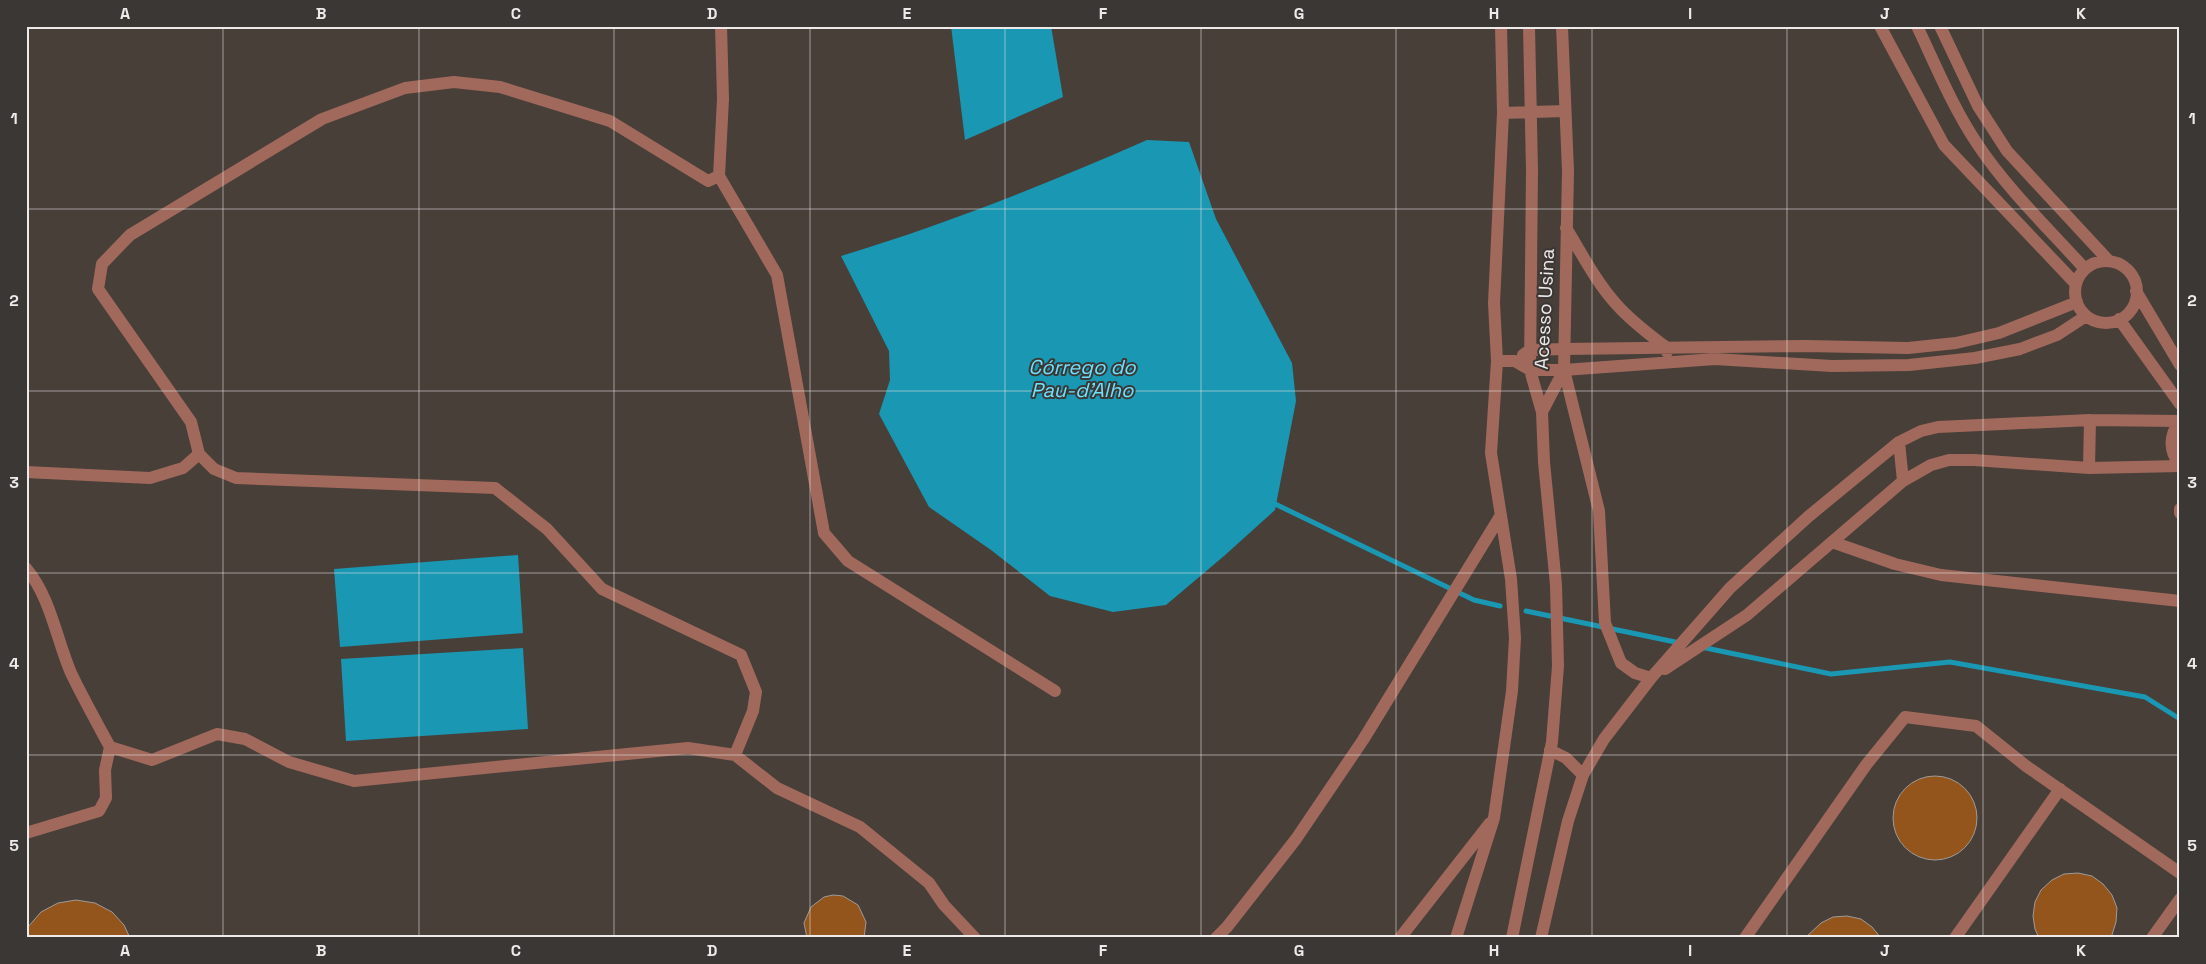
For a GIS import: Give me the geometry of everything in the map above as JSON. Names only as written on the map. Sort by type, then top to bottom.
[{"type":"street","points":[[721,26],[723,99],[719,176],[777,274],[824,533],[848,561],[1055,691]]},
{"type":"street","points":[[1456,938],[1494,818],[1512,691],[1515,638],[1511,579],[1491,453],[1497,361],[1494,303],[1503,113],[1501,26]]},
{"type":"street","name":"Acesso Usina","points":[[1529,26],[1530,370],[1542,412]]},
{"type":"street","name":"Acesso Usina","points":[[1542,412],[1564,370],[1568,171],[1562,26]]},
{"type":"street","points":[[1880,26],[1944,146],[2076,284]]},
{"type":"street","points":[[1916,26],[1960,116],[1981,150],[1991,164],[2085,269]]},
{"type":"street","points":[[1940,26],[1978,106],[2007,151],[2109,261],[2125,268],[2135,282],[2136,291],[2132,308],[2119,319],[2102,322],[2086,316],[2076,302],[2076,284],[2085,269],[2092,264],[2109,261]]},
{"type":"street","points":[[719,176],[708,181],[610,121],[500,87],[454,82],[405,88],[322,119],[130,235],[102,264],[98,289],[191,422],[199,454],[214,469],[236,478],[495,488],[547,529],[602,588],[741,656],[756,692],[753,711],[736,754]]},
{"type":"street","points":[[1503,113],[1565,111]]},
{"type":"street","points":[[1566,228],[1598,280],[1617,305],[1667,348],[1668,362]]},
{"type":"street","points":[[2136,291],[2180,365]]},
{"type":"street","points":[[1515,361],[1530,350],[1796,346],[1908,348],[1956,343],[1999,333],[2076,302]]},
{"type":"street","points":[[1497,361],[1515,361],[1530,370],[1564,370],[1715,359],[1832,366],[1909,365],[1975,358],[2020,349],[2057,335],[2086,316]]},
{"type":"street","points":[[2119,319],[2180,404]]},
{"type":"street","points":[[1564,370],[1599,511],[1605,623],[1621,663],[1635,672],[1650,678]]},
{"type":"street","points":[[1512,938],[1550,750],[1558,666],[1557,606],[1544,462],[1542,412]]},
{"type":"street","points":[[1540,938],[1568,821],[1583,775],[1604,739],[1650,678],[1730,588],[1780,542],[1899,442],[1920,431],[1938,427],[2090,420],[2180,421],[2171,439],[2171,449],[2180,466],[2089,468],[1974,460],[1949,460],[1931,465],[1902,481],[1747,615],[1650,678]]},
{"type":"street","points":[[2089,468],[2090,420]]},
{"type":"street","points":[[1899,442],[1902,481]]},
{"type":"street","points":[[26,472],[150,478],[183,468],[199,454]]},
{"type":"street","points":[[1216,938],[1227,927],[1296,839],[1363,740],[1501,515]]},
{"type":"street","points":[[1832,542],[1895,564],[1941,575],[2180,601]]},
{"type":"street","points":[[26,568],[39,587],[71,672],[110,747],[105,770],[106,798],[99,811],[26,833]]},
{"type":"street","points":[[1745,938],[1866,765],[1905,717],[1976,726],[2060,789],[2180,873]]},
{"type":"street","points":[[110,747],[152,760],[217,734],[245,739],[289,762],[354,781],[688,748],[736,754],[776,788],[860,827],[929,883],[944,905],[975,938]]},
{"type":"street","points":[[1550,750],[1566,758],[1583,775]]},
{"type":"street","points":[[1955,938],[2060,789]]},
{"type":"street","points":[[1400,938],[1494,818]]},
{"type":"street","points":[[2152,938],[2180,899]]},
{"type":"shaded area","points":[[26,26],[2180,26],[2180,938],[26,938]]},
{"type":"water","points":[[951,26],[1051,26],[1063,97],[965,140]]},
{"type":"water","name":"Córrego do Pau-d'Alho","points":[[1147,140],[1189,142],[1216,219],[1292,363],[1296,401],[1275,510],[1166,605],[1113,612],[1050,596],[991,550],[929,507],[879,414],[890,380],[889,351],[841,256],[919,231],[996,202]]},
{"type":"water","points":[[518,555],[523,633],[340,647],[334,569]]},
{"type":"water","points":[[523,648],[528,729],[346,741],[341,659]]},
{"type":"building","points":[[1935,776],[1951,779],[1965,788],[1974,802],[1977,818],[1974,834],[1965,848],[1951,857],[1935,860],[1919,857],[1905,848],[1896,834],[1893,818],[1896,802],[1905,788],[1919,779]]},
{"type":"building","points":[[2078,873],[2092,876],[2103,884],[2112,895],[2117,908],[2116,922],[2111,938],[2039,938],[2033,916],[2035,902],[2041,890],[2052,880],[2064,874]]},
{"type":"building","points":[[833,895],[843,896],[858,905],[866,922],[864,938],[807,938],[804,923],[811,907],[824,897]]},
{"type":"building","points":[[76,900],[95,903],[112,912],[124,925],[130,938],[26,938],[28,927],[41,912],[58,903]]},
{"type":"building","points":[[1847,916],[1861,919],[1872,927],[1881,938],[1805,938],[1821,923],[1833,917]]},
{"type":"waterway","points":[[1271,502],[1474,600],[1500,606]]},
{"type":"waterway","points":[[1526,611],[1680,643]]},
{"type":"waterway","points":[[1701,647],[1831,674],[1950,662],[2145,697],[2180,719]]}]
